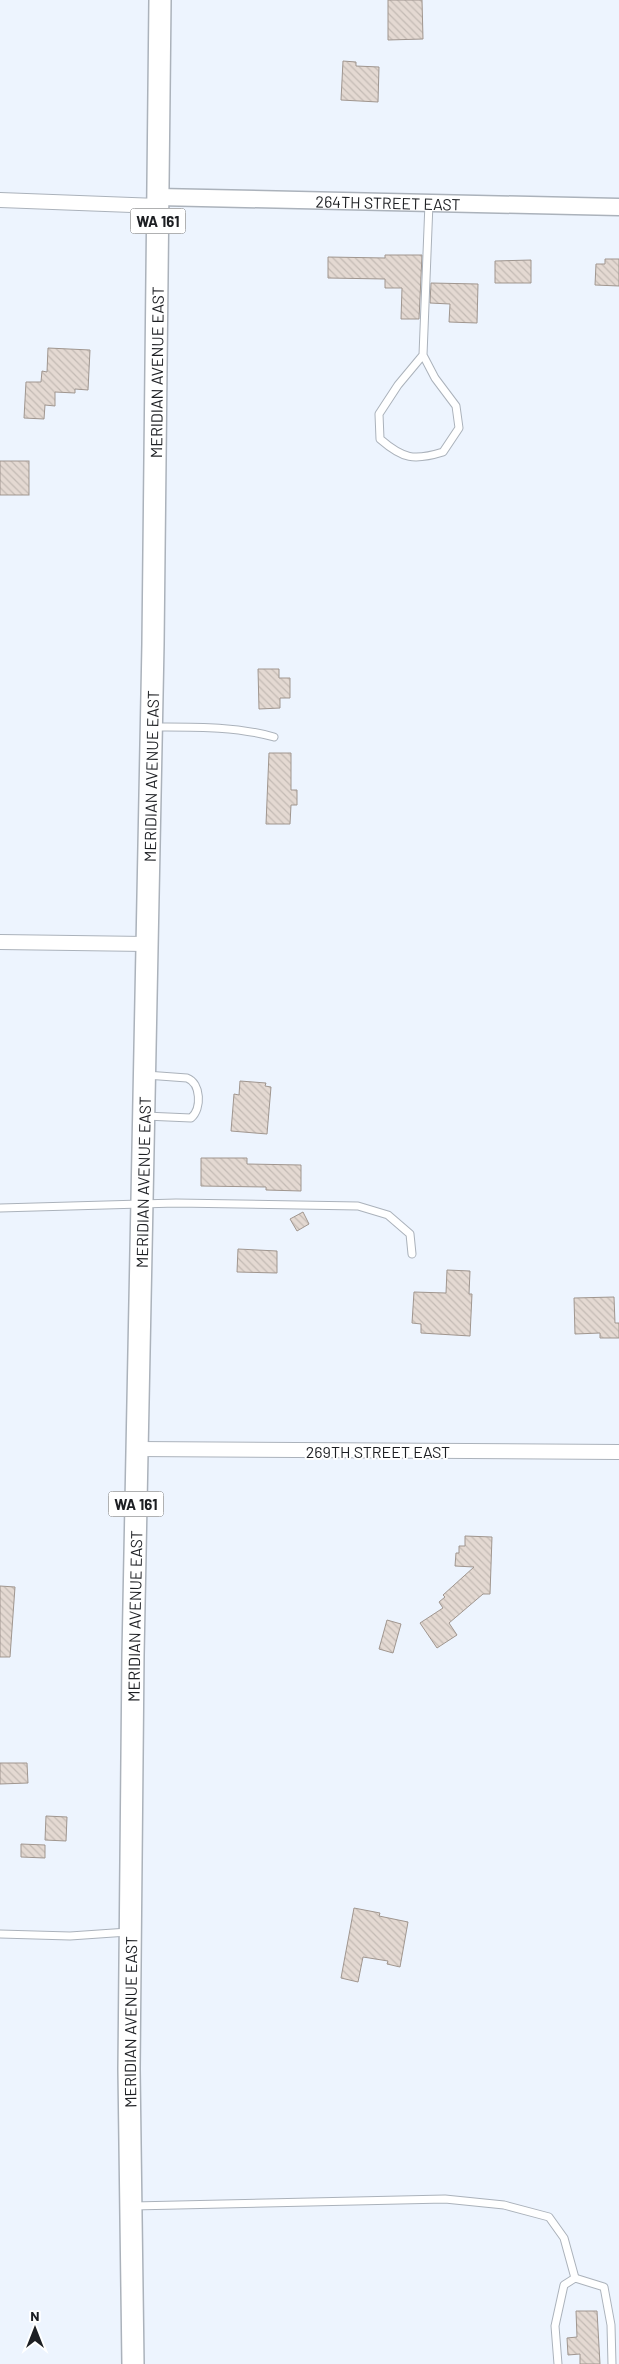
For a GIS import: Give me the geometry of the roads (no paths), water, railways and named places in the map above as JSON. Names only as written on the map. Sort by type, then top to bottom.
[{"type":"main road","name":"MERIDIAN AVENUE EAST","points":[[133,2364],[130,2206],[131,1932],[142,1116],[151,727],[160,0]]},
{"type":"street","points":[[0,200],[158,202]]},
{"type":"street","name":"264TH STREET EAST","points":[[158,202],[429,203],[619,207]]},
{"type":"street","points":[[0,942],[146,944]]},
{"type":"street","name":"269TH STREET EAST","points":[[137,1449],[619,1452]]},
{"type":"lane","points":[[423,355],[398,384],[379,414],[380,439],[396,452],[422,459],[443,452],[459,428],[456,406],[435,378],[423,355],[429,203]]},
{"type":"lane","points":[[151,727],[225,728],[254,731],[274,737]]},
{"type":"lane","points":[[142,1116],[191,1118],[196,1111],[197,1088],[192,1080],[144,1075]]},
{"type":"lane","points":[[0,1208],[176,1203],[358,1206],[388,1215],[410,1234],[412,1254]]},
{"type":"lane","points":[[0,1934],[70,1936],[131,1932]]},
{"type":"lane","points":[[130,2206],[446,2199],[504,2205],[549,2217],[564,2238],[575,2278]]},
{"type":"lane","points":[[558,2364],[556,2326],[564,2285],[575,2278],[604,2287],[611,2325],[612,2364]]}]
